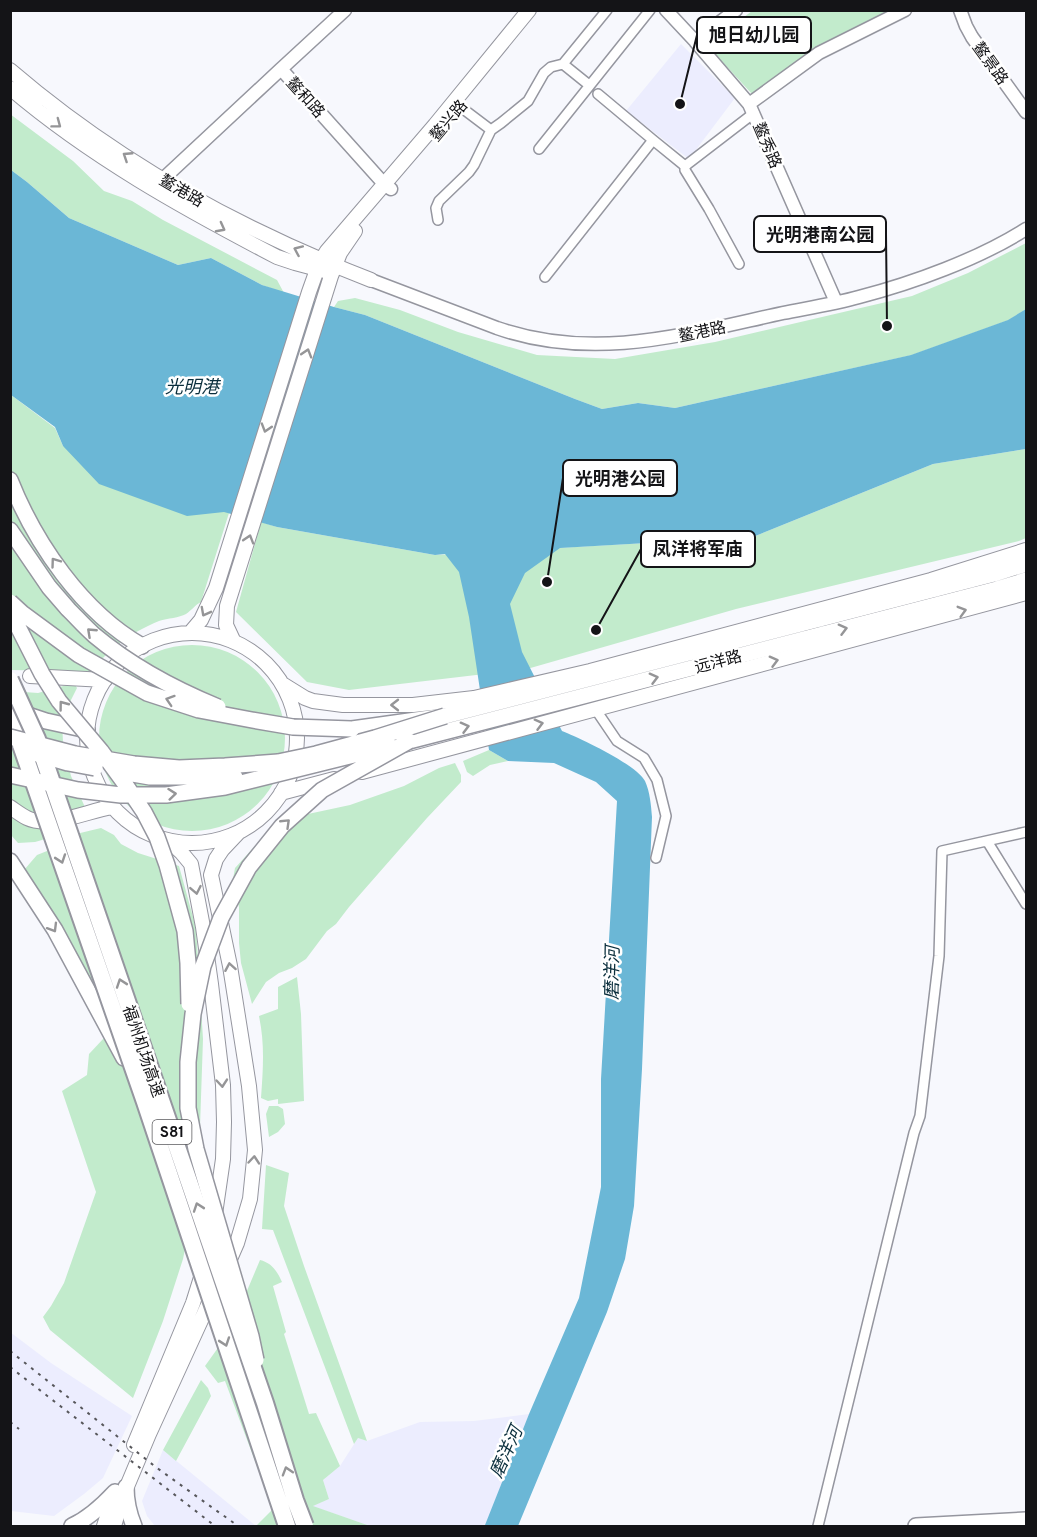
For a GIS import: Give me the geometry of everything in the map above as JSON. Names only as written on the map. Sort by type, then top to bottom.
[{"type":"highway","name":"福州机场高速","points":[[10,680],[37,739],[265,1403],[305,1527]]},
{"type":"highway","name":"福州机场高速","points":[[10,721],[21,745],[145,1102],[287,1527]]},
{"type":"main road","name":"鳌兴路","points":[[457,104],[529,10]]},
{"type":"main road","name":"鳌兴路","points":[[355,226],[538,10]]},
{"type":"main road","name":"鳌港路","points":[[10,70],[80,125],[163,179],[319,265]]},
{"type":"main road","name":"鳌港路","points":[[10,88],[82,143],[158,192],[277,257],[319,265],[371,280]]},
{"type":"main road","points":[[190,633],[201,620],[216,588],[319,265],[327,251],[355,226]]},
{"type":"main road","points":[[233,640],[226,625],[227,606],[333,269],[355,226]]},
{"type":"main road","points":[[10,480],[34,530],[52,559],[94,609],[142,646]]},
{"type":"main road","points":[[10,530],[49,587],[93,634],[125,659],[159,680],[252,720]]},
{"type":"main road","points":[[284,685],[313,701],[343,705],[413,705],[474,698],[590,671],[931,580],[1026,550]]},
{"type":"main road","name":"远洋路","points":[[445,716],[1026,564]]},
{"type":"main road","name":"远洋路","points":[[409,741],[1026,580]]},
{"type":"main road","points":[[281,794],[1026,593]]},
{"type":"main road","points":[[10,602],[21,613],[79,655],[147,693],[199,710],[293,727],[352,729],[445,716]]},
{"type":"main road","points":[[10,611],[42,674],[59,701],[123,781],[144,812],[157,837],[185,931],[190,1043]]},
{"type":"main road","points":[[190,633],[212,634],[233,640],[262,658],[284,685],[294,712],[298,740],[293,768],[281,794],[270,809],[256,822],[239,832],[217,840],[193,843],[170,841],[148,834],[129,822],[112,807],[100,790],[92,771],[87,730],[93,704],[105,680],[121,660],[142,646],[165,636],[190,633]]},
{"type":"main road","points":[[30,676],[105,680]]},
{"type":"main road","points":[[10,709],[46,721],[87,730]]},
{"type":"main road","points":[[10,737],[75,754],[134,764],[178,768],[225,766],[278,762],[316,754],[445,716]]},
{"type":"main road","points":[[10,775],[78,790],[121,795],[166,795],[225,787],[409,741]]},
{"type":"main road","points":[[265,1403],[251,1336],[196,1149],[188,1108],[188,1062],[193,1014],[203,966],[221,918],[249,867],[282,826],[322,790],[409,741]]},
{"type":"main road","points":[[10,747],[68,763],[150,777],[221,778],[284,773]]},
{"type":"main road","points":[[10,807],[26,818],[38,822],[54,821],[112,807]]},
{"type":"main road","points":[[104,1527],[237,1243],[250,1199],[255,1150],[249,1086],[230,966],[211,875],[216,859],[239,832]]},
{"type":"main road","points":[[114,1527],[121,1490],[193,1303],[208,1254],[223,1159],[223,1085],[203,927],[191,864],[170,841]]},
{"type":"main road","points":[[10,861],[55,930],[145,1102]]},
{"type":"main road","points":[[72,1527],[121,1490]]},
{"type":"main road","points":[[121,1490],[126,1497],[134,1527]]},
{"type":"main road","points":[[915,1527],[1026,1520]]},
{"type":"street","name":"鳌和路","points":[[345,10],[281,69],[388,187]]},
{"type":"street","points":[[438,220],[436,208],[439,201],[469,172],[490,130],[528,101],[544,73],[551,67],[563,64],[607,10]]},
{"type":"street","points":[[539,149],[650,10]]},
{"type":"street","name":"鳌秀路","points":[[666,10],[695,40],[752,109],[836,302]]},
{"type":"street","points":[[695,40],[736,10]]},
{"type":"street","points":[[685,166],[819,53],[905,10]]},
{"type":"street","name":"鳌景路","points":[[960,10],[972,37],[1026,112]]},
{"type":"street","points":[[563,64],[589,85]]},
{"type":"street","points":[[163,179],[281,69]]},
{"type":"street","points":[[598,94],[685,166],[685,170],[740,264]]},
{"type":"street","points":[[457,104],[490,130]]},
{"type":"street","points":[[545,277],[653,140]]},
{"type":"street","name":"鳌港路","points":[[371,280],[507,331],[552,341],[623,344],[658,340],[885,290],[924,277],[980,253],[1026,229]]},
{"type":"street","points":[[596,710],[617,741],[644,758],[657,780],[666,816],[656,858]]},
{"type":"street","points":[[818,1527],[920,1116],[939,956],[942,851],[1026,832]]},
{"type":"street","points":[[987,841],[1026,904]]},
{"type":"shaded area","points":[[681,44],[735,98],[689,159],[626,111]]},
{"type":"shaded area","points":[[10,1332],[51,1363],[132,1416],[103,1478],[54,1516],[11,1511]]},
{"type":"shaded area","points":[[529,1414],[485,1526],[370,1526],[312,1506],[329,1499],[323,1480],[340,1466],[358,1438],[367,1441],[420,1422],[474,1421]]},
{"type":"shaded area","points":[[163,1450],[256,1526],[155,1526],[147,1516],[142,1501]]},
{"type":"green space","points":[[752,11],[898,11],[811,53],[752,94],[716,55],[714,46],[719,36]]},
{"type":"green space","points":[[10,114],[73,161],[104,191],[132,201],[163,220],[277,280],[284,293],[262,285],[211,258],[178,265],[69,218],[11,170]]},
{"type":"green space","points":[[1026,243],[1026,309],[1009,320],[912,355],[675,408],[638,403],[602,409],[365,315],[334,307],[338,301],[355,298],[400,310],[458,332],[537,355],[615,359],[715,342],[912,296],[968,273]]},
{"type":"green space","points":[[11,395],[55,428],[63,446],[229,513],[201,602],[186,614],[159,621],[129,636],[112,649],[89,674],[11,670]]},
{"type":"green space","points":[[1026,449],[1026,538],[736,609],[527,669],[349,690],[307,682],[236,612],[261,522],[277,527],[435,555],[647,543],[743,541],[933,464]]},
{"type":"green space","points":[[192,645],[228,652],[258,672],[278,702],[285,738],[278,774],[258,804],[228,824],[192,831],[156,824],[126,804],[106,774],[99,738],[106,702],[126,672],[156,652]]},
{"type":"green space","points":[[74,683],[77,688],[62,718],[63,743],[71,776],[88,814],[42,840],[18,843],[11,835],[10,691],[38,693]]},
{"type":"green space","points":[[489,750],[508,761],[490,765],[473,776],[467,772],[463,761]]},
{"type":"green space","points":[[455,763],[461,775],[461,782],[336,924],[327,931],[306,959],[266,982],[252,1004],[241,963],[239,907],[233,879],[235,868],[255,846],[308,814],[350,805],[404,786],[439,768]]},
{"type":"green space","points":[[101,828],[114,835],[121,844],[138,853],[179,866],[196,928],[203,1039],[198,1185],[183,1259],[163,1321],[133,1398],[50,1330],[43,1317],[64,1283],[96,1192],[62,1091],[87,1075],[89,1054],[104,1038],[87,1001],[18,877],[37,855],[76,834]]},
{"type":"green space","points":[[297,977],[301,1014],[304,1101],[278,1104],[278,1099],[268,1101],[261,1098],[263,1047],[259,1016],[278,1009],[278,987]]},
{"type":"green space","points":[[269,1106],[278,1106],[283,1109],[285,1124],[269,1137],[266,1114]]},
{"type":"green space","points":[[266,1165],[289,1173],[284,1206],[367,1441],[358,1438],[354,1444],[273,1230],[262,1229]]},
{"type":"green space","points":[[260,1260],[274,1268],[282,1282],[273,1286],[286,1332],[284,1334],[309,1414],[316,1413],[340,1466],[323,1480],[329,1499],[313,1506],[370,1526],[256,1526],[273,1509],[225,1381],[218,1383],[205,1366],[230,1331]]},
{"type":"green space","points":[[201,1380],[211,1396],[176,1461],[163,1450]]},
{"type":"water","name":"光明港","points":[[11,170],[69,218],[178,265],[211,258],[262,285],[365,315],[602,409],[638,403],[675,408],[911,355],[1008,320],[1026,309],[1026,449],[933,464],[743,541],[560,548],[525,573],[510,604],[522,652],[562,731],[607,753],[640,775],[648,790],[652,817],[634,1206],[625,1259],[607,1312],[518,1526],[485,1525],[529,1414],[579,1298],[601,1187],[601,1079],[617,801],[596,782],[554,763],[508,761],[489,750],[469,617],[459,572],[445,554],[435,555],[277,527],[224,512],[187,516],[99,484],[63,446],[55,427],[11,395]]},
{"type":"railway","points":[[10,1351],[157,1468],[238,1526]]},
{"type":"railway","points":[[10,1367],[215,1526]]},
{"type":"railway","points":[[10,1422],[19,1429]]},
{"type":"place","name":"旭日幼儿园","points":[[680,104]]},
{"type":"place","name":"光明港南公园","points":[[887,326]]},
{"type":"place","name":"光明港公园","points":[[547,582]]},
{"type":"place","name":"凤洋将军庙","points":[[596,630]]},
{"type":"water label","name":"磨洋河","points":[[612,973]]},
{"type":"water label","name":"磨洋河","points":[[506,1452]]}]
